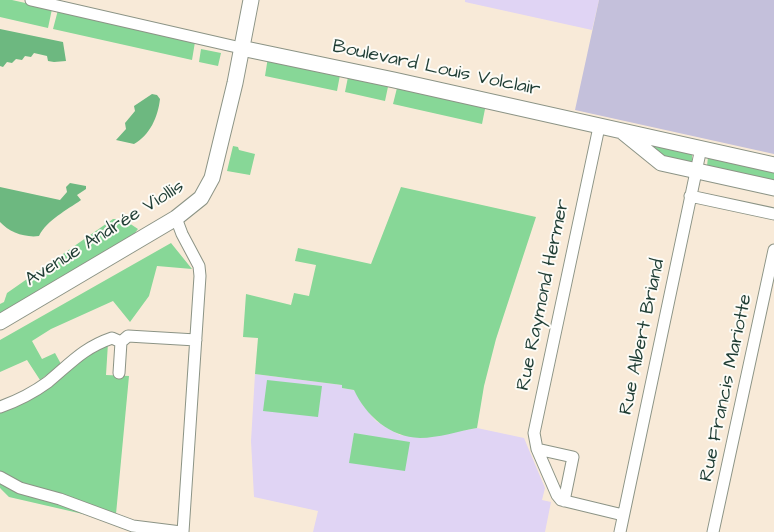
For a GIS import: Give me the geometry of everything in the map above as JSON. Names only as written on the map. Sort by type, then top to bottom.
[{"type":"street","points":[[31,0],[57,3],[182,36],[241,48]]},
{"type":"street","name":"Avenue Andrée Viollis","points":[[0,322],[176,218],[201,198],[212,178],[235,83],[251,0]]},
{"type":"street","name":"Boulevard Louis Volclair","points":[[241,48],[420,85],[774,164]]},
{"type":"street","name":"Rue Raymond Hermer","points":[[564,501],[557,495],[537,450],[534,432],[599,126]]},
{"type":"street","name":"Boulevard Louis Volclair","points":[[621,131],[661,163],[774,188]]},
{"type":"street","name":"Rue Albert Briand","points":[[620,532],[701,148]]},
{"type":"street","points":[[690,196],[774,214]]},
{"type":"street","points":[[0,477],[20,488],[77,505],[133,526],[182,532],[200,271],[176,218]]},
{"type":"street","name":"Rue Francis Mariotte","points":[[713,532],[774,250]]},
{"type":"street","points":[[119,373],[121,342],[128,336],[196,340]]},
{"type":"street","points":[[0,407],[21,399],[47,383],[78,354],[112,338],[121,342]]},
{"type":"street","points":[[537,450],[574,457],[564,501],[623,514]]},
{"type":"shaded area","points":[[465,0],[599,0],[592,30],[465,2]]},
{"type":"shaded area","points":[[599,0],[774,0],[774,154],[575,110]]},
{"type":"shaded area","points":[[255,374],[342,385],[342,388],[354,390],[376,421],[400,435],[426,437],[477,428],[524,438],[545,488],[542,500],[551,502],[545,532],[313,532],[318,511],[254,497],[251,441]]},
{"type":"green space","points":[[0,0],[12,0],[52,9],[48,28],[0,17]]},
{"type":"green space","points":[[58,10],[195,42],[192,60],[53,29]]},
{"type":"green space","points":[[0,29],[63,42],[66,61],[48,61],[47,56],[34,53],[31,57],[25,56],[22,60],[16,59],[12,63],[7,62],[3,67],[0,66]]},
{"type":"green space","points":[[201,49],[221,53],[218,66],[199,62]]},
{"type":"green space","points":[[268,57],[340,75],[337,91],[265,76]]},
{"type":"green space","points":[[348,77],[389,82],[385,101],[345,92]]},
{"type":"green space","points":[[398,84],[486,104],[482,124],[393,104]]},
{"type":"green space","points":[[152,94],[157,95],[160,99],[155,119],[149,131],[134,144],[116,140],[126,129],[125,123],[135,111],[134,106]]},
{"type":"green space","points":[[643,142],[692,151],[692,162],[679,163],[672,161]]},
{"type":"green space","points":[[233,146],[238,147],[239,150],[255,154],[250,175],[227,171]]},
{"type":"green space","points":[[708,157],[774,169],[774,184],[707,166]]},
{"type":"green space","points":[[70,183],[86,186],[86,189],[77,195],[81,200],[52,220],[39,236],[28,236],[18,233],[8,229],[0,222],[0,187],[60,200],[67,192],[66,187]]},
{"type":"green space","points":[[401,187],[536,217],[496,339],[484,386],[477,428],[427,438],[409,437],[399,434],[380,423],[365,408],[354,390],[342,388],[342,385],[255,374],[258,338],[243,337],[246,294],[291,305],[294,293],[309,296],[316,265],[295,261],[298,248],[371,264]]},
{"type":"green space","points":[[113,219],[123,219],[138,229],[134,234],[0,318],[0,304],[4,302],[7,293]]},
{"type":"green space","points":[[171,243],[192,269],[157,266],[149,296],[130,322],[113,301],[51,329],[32,341],[42,359],[55,353],[61,364],[40,380],[27,360],[0,372],[0,340]]},
{"type":"green space","points":[[108,343],[106,375],[129,376],[116,514],[109,520],[9,497],[0,488],[0,410],[81,357]]},
{"type":"green space","points":[[267,380],[322,386],[318,417],[263,411]]},
{"type":"green space","points":[[354,433],[410,442],[405,471],[349,463]]}]
